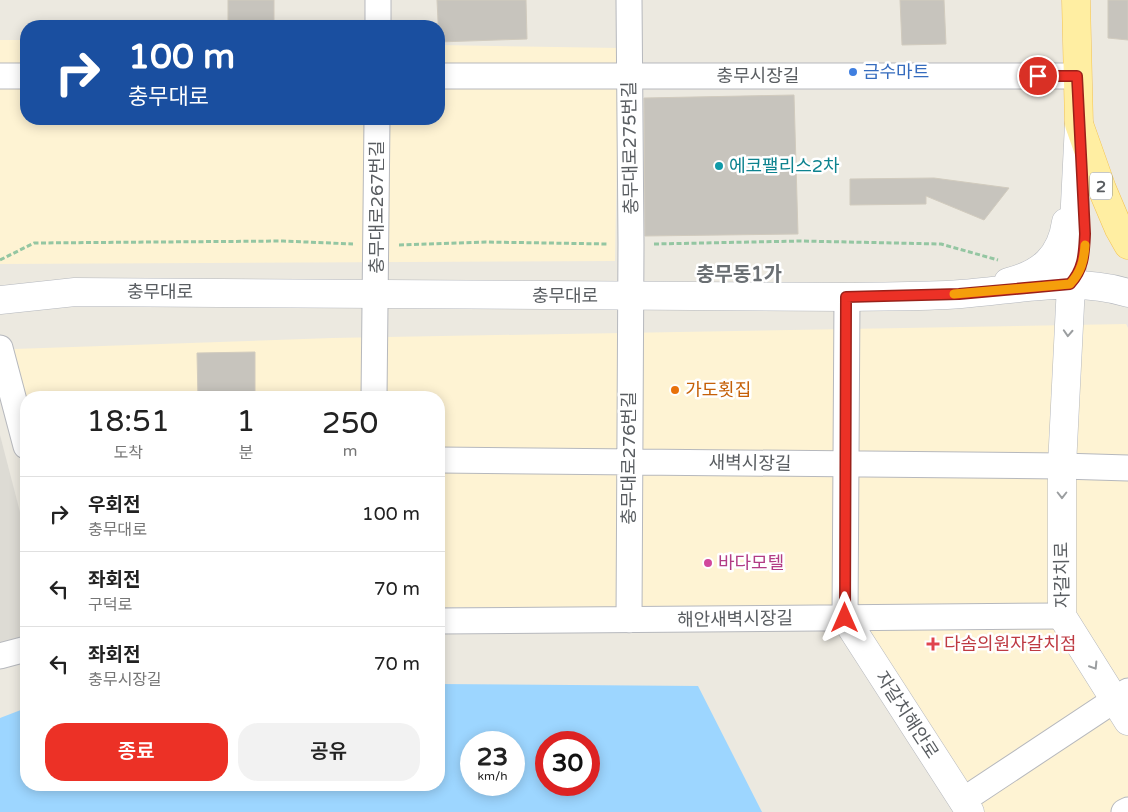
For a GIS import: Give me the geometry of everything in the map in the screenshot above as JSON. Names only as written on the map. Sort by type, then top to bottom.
[{"type":"main road","name":"2","points":[[1076,0],[1079,124],[1118,229],[1128,245]]},
{"type":"main road","name":"자갈치로","points":[[1079,124],[1062,466],[1062,616],[1124,704]]},
{"type":"main road","points":[[959,294],[1013,281],[1037,272],[1051,260],[1059,246],[1065,227],[1079,124]]},
{"type":"main road","name":"충무대로","points":[[0,300],[75,292],[846,297],[959,294],[1070,284],[1100,286],[1128,293]]},
{"type":"main road","name":"자갈치해안로","points":[[845,618],[966,807]]},
{"type":"street","points":[[378,0],[378,20]]},
{"type":"street","name":"충무대로275번길","points":[[629,0],[630,296]]},
{"type":"street","points":[[0,76],[20,76]]},
{"type":"street","name":"충무시장길","points":[[445,76],[1077,76]]},
{"type":"street","name":"충무대로267번길","points":[[374,391],[377,125]]},
{"type":"street","name":"충무대로276번길","points":[[629,620],[630,296]]},
{"type":"street","points":[[845,618],[846,297]]},
{"type":"street","points":[[0,348],[20,423]]},
{"type":"street","name":"새벽시장길","points":[[445,460],[1062,466]]},
{"type":"street","points":[[1062,466],[1128,468]]},
{"type":"street","name":"해안새벽시장길","points":[[445,621],[1062,616]]},
{"type":"street","points":[[0,656],[20,651]]},
{"type":"street","name":"자갈치로","points":[[966,807],[1124,704]]},
{"type":"street","points":[[1124,812],[1128,810]]},
{"type":"path","points":[[0,260],[34,243],[283,241],[377,245],[486,242],[942,244],[999,260]]},
{"type":"shaded area","points":[[0,40],[20,40],[20,125],[445,125],[445,45],[619,48],[615,261],[0,264]]},
{"type":"shaded area","points":[[1126,324],[1128,328],[1128,812],[983,812],[828,607],[445,607],[445,391],[24,391],[14,349],[332,338]]},
{"type":"shaded area","points":[[0,435],[20,512],[20,639],[0,644]]},
{"type":"water","points":[[445,684],[698,686],[762,812],[0,812],[0,718],[20,710],[20,791],[445,791]]},
{"type":"building","points":[[228,0],[274,0],[274,20],[228,20]]},
{"type":"building","points":[[437,0],[526,0],[527,39],[445,42],[445,20],[438,20]]},
{"type":"building","points":[[900,0],[944,0],[946,44],[902,45]]},
{"type":"building","points":[[1108,0],[1128,0],[1128,40],[1108,38]]},
{"type":"building","name":"에코팰리스2차","points":[[794,95],[798,234],[645,236],[644,98]]},
{"type":"building","points":[[934,178],[1009,188],[984,220],[926,196],[926,204],[850,205],[850,179]]},
{"type":"building","points":[[255,352],[255,391],[198,391],[197,353]]},
{"type":"slow traffic","points":[[954,294],[1070,284],[1079,274],[1085,245]]},
{"type":"place","name":"금수마트","points":[[853,72]]},
{"type":"place","name":"에코팰리스2차","points":[[719,166]]},
{"type":"place","name":"가도횟집","points":[[675,390]]},
{"type":"place","name":"바다모텔","points":[[708,563]]},
{"type":"place","name":"다솜의원자갈치점","points":[[933,644]]},
{"type":"district","name":"충무동1가","points":[[739,274]]},
{"type":"route","points":[[845,618],[846,297],[959,294],[1070,284],[1079,274],[1084,257],[1085,234],[1077,76],[1038,76]]}]
